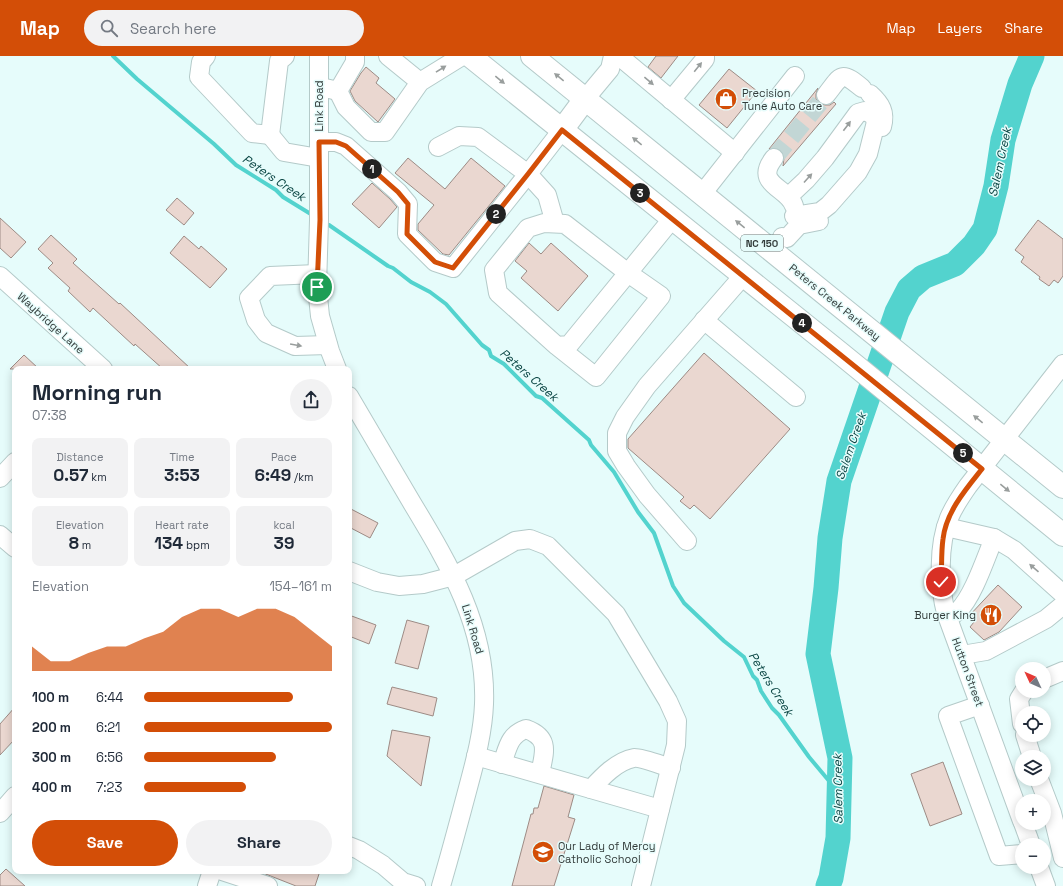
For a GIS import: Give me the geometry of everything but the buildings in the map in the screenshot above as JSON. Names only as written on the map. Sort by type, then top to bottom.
[{"type":"main road","points":[[470,56],[840,353],[1063,535]]},
{"type":"main road","name":"Peters Creek Parkway","points":[[532,56],[702,194],[777,244],[857,320],[1063,487]]},
{"type":"main road","points":[[562,130],[585,99]]},
{"type":"street","points":[[206,56],[201,62],[199,77],[252,133],[270,135],[284,152],[319,150],[336,142],[346,146],[398,192],[408,204],[407,234],[435,262],[453,268],[562,130]]},
{"type":"street","points":[[270,135],[280,61],[285,56]]},
{"type":"street","name":"Link Road","points":[[319,56],[320,220],[317,287],[320,316],[328,346],[336,366]]},
{"type":"street","points":[[338,91],[355,62],[355,56]]},
{"type":"street","points":[[388,56],[420,82]]},
{"type":"street","points":[[338,91],[346,107],[371,132],[384,132],[420,82],[462,56]]},
{"type":"street","points":[[585,99],[610,69],[613,56]]},
{"type":"street","points":[[619,56],[735,153]]},
{"type":"street","points":[[671,100],[705,59],[705,56]]},
{"type":"street","points":[[702,194],[795,76]]},
{"type":"street","points":[[777,244],[787,238],[799,225],[824,221],[833,216],[870,172],[874,162],[884,118],[882,107],[866,91],[848,77],[839,79],[826,95]]},
{"type":"street","points":[[319,87],[338,91]]},
{"type":"street","points":[[789,196],[806,180],[825,158],[858,113],[865,112],[873,114],[876,122],[868,154],[858,172],[829,205],[820,212],[794,216]]},
{"type":"street","points":[[438,147],[459,136],[478,137],[528,174],[547,195],[555,223]]},
{"type":"street","points":[[774,158],[767,170],[768,177],[772,184],[789,196],[795,208],[794,216],[782,230],[777,244]]},
{"type":"street","points":[[557,346],[569,345],[672,219]]},
{"type":"street","points":[[544,223],[555,223],[565,224],[628,273],[661,296],[596,377],[557,346],[498,293],[494,270],[528,228],[544,223]]},
{"type":"street","points":[[317,274],[270,276],[249,298],[256,320],[266,333],[294,346],[328,346]]},
{"type":"street","name":"Waybridge Lane","points":[[0,276],[99,366]]},
{"type":"street","points":[[686,541],[626,466],[617,450],[617,433],[625,417],[647,386],[743,276]]},
{"type":"street","points":[[704,320],[796,397]]},
{"type":"street","name":"Hutton Street","points":[[1015,802],[943,601],[941,582],[943,538],[955,505],[1063,364]]},
{"type":"street","name":"Link Road","points":[[352,401],[441,551],[454,576],[469,611],[480,648],[484,672],[484,704],[482,723],[476,756],[442,886]]},
{"type":"street","points":[[0,478],[12,465]]},
{"type":"street","points":[[946,527],[994,538],[1014,550],[1063,594]]},
{"type":"street","points":[[0,535],[12,545]]},
{"type":"street","points":[[948,617],[960,610],[967,599],[977,580],[994,538]]},
{"type":"street","points":[[352,572],[377,582],[398,586],[423,584],[454,576],[515,541],[530,539],[548,546],[616,614],[668,701],[677,721],[676,745],[671,768],[641,886]]},
{"type":"street","points":[[962,655],[986,651],[1046,619],[1063,605]]},
{"type":"street","points":[[1051,676],[1063,671]]},
{"type":"street","points":[[980,705],[948,716],[999,856],[1015,855]]},
{"type":"street","points":[[503,764],[511,738],[517,732],[526,729],[536,732],[543,742],[544,750],[540,774]]},
{"type":"street","points":[[476,756],[660,809]]},
{"type":"street","points":[[591,789],[601,778],[620,764],[635,758],[671,768]]},
{"type":"street","points":[[1042,786],[1052,813],[1063,858]]},
{"type":"street","points":[[0,813],[12,799]]},
{"type":"street","points":[[352,847],[383,865],[405,885]]},
{"type":"street","points":[[207,886],[211,874]]},
{"type":"street","points":[[231,874],[268,886]]},
{"type":"street","points":[[1042,874],[1046,886]]},
{"type":"waterway","name":"Peters Creek","points":[[113,56],[137,79],[214,144],[236,165],[314,216]]},
{"type":"waterway","name":"Salem Creek","points":[[828,886],[831,878],[838,838],[840,758],[818,654],[830,538],[839,481],[897,312],[909,289],[923,277],[955,264],[974,245],[985,229],[996,186],[1003,140],[1020,84],[1032,56]]},
{"type":"waterway","name":"Peters Creek","points":[[324,224],[329,225],[393,268],[411,282],[430,292],[446,304],[482,345],[489,350],[491,356],[504,364],[536,396],[542,398],[589,440],[591,445],[614,472],[638,512],[654,533],[673,586],[684,603],[724,641],[744,657],[753,676],[757,680],[761,691],[772,708],[779,715],[809,757],[840,794]]},
{"type":"tunnel","points":[[774,158],[826,95]]},
{"type":"place","name":"Precision Tune Auto Care","points":[[726,99]]},
{"type":"place","name":"Burger King","points":[[991,615]]},
{"type":"place","name":"Our Lady of Mercy Catholic School","points":[[543,852]]},
{"type":"route","points":[[317,287],[320,220],[319,142],[336,142],[346,146],[398,192],[408,204],[407,234],[435,262],[453,268],[562,130],[982,469],[955,505],[949,519],[943,538],[941,582]]}]
